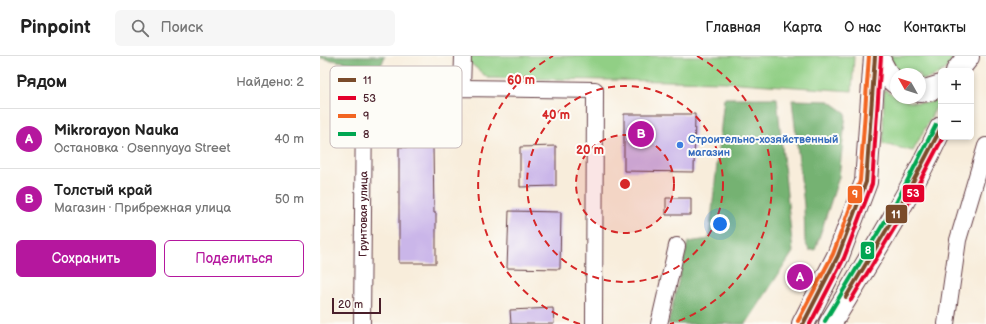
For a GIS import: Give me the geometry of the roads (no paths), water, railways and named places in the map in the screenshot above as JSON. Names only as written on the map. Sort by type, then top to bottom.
[{"type":"main road","points":[[876,56],[882,68],[890,78]]},
{"type":"main road","points":[[803,324],[838,256],[866,182],[876,56]]},
{"type":"main road","points":[[926,90],[938,87]]},
{"type":"main road","points":[[830,324],[884,237],[926,161],[938,135]]},
{"type":"street","points":[[463,56],[462,88],[595,90],[594,324]]},
{"type":"street","points":[[946,324],[958,240],[982,173],[986,146]]},
{"type":"street","name":"Грунтовая улица","points":[[362,324],[364,148]]},
{"type":"street","points":[[659,324],[677,246]]},
{"type":"place","name":"Толстый край","points":[[641,134]]},
{"type":"place","name":"Строительно-хозяйственный магазин","points":[[680,145]]},
{"type":"place","name":"Mikrorayon Nauka","points":[[800,277]]}]
